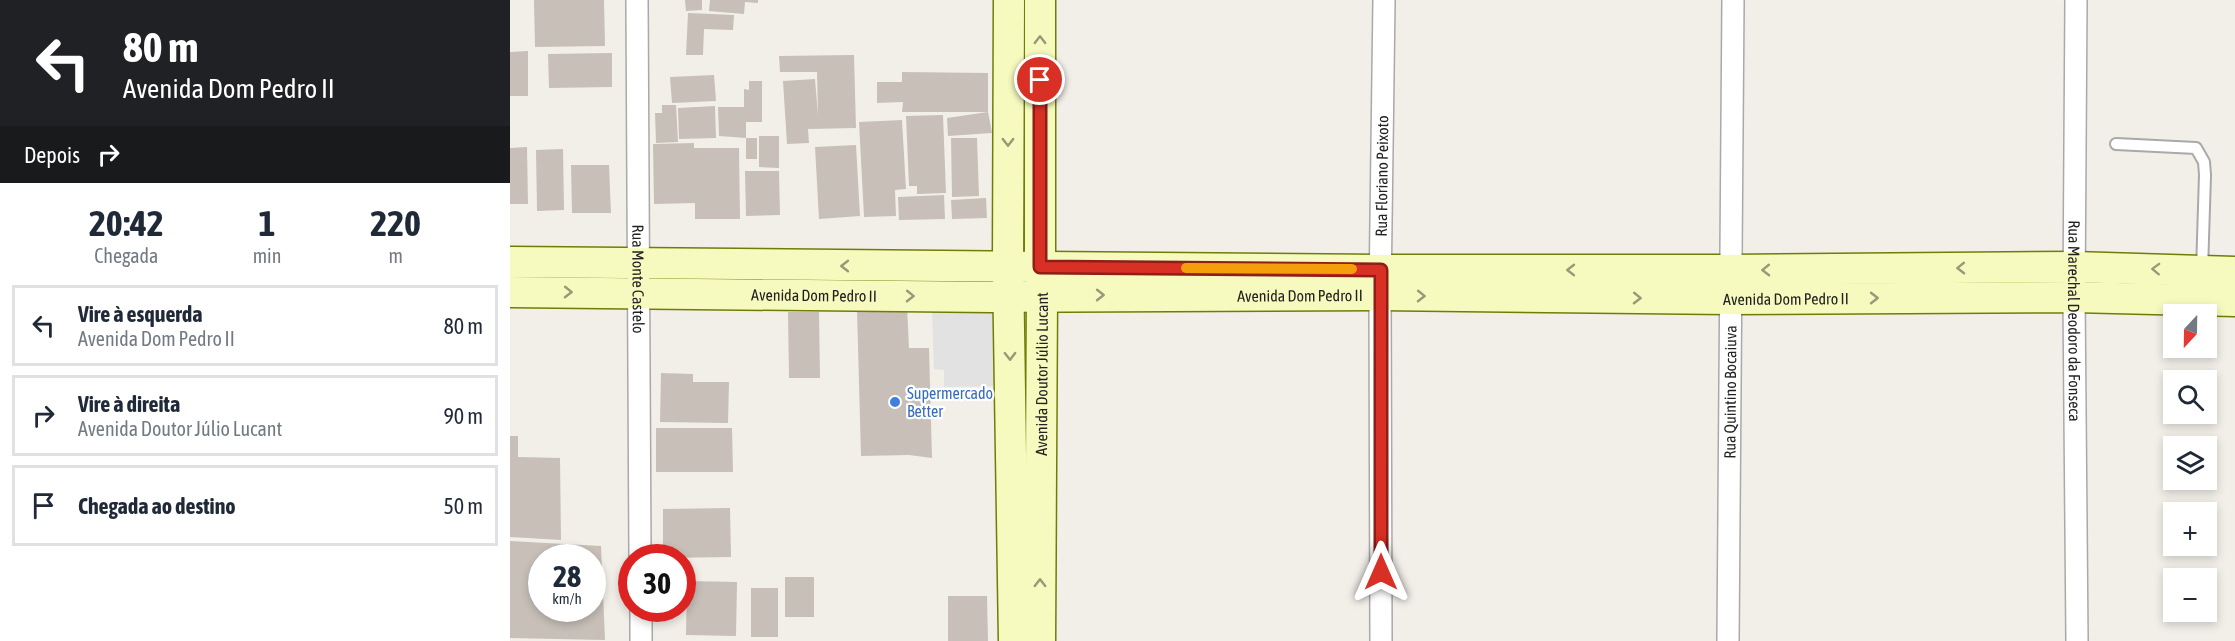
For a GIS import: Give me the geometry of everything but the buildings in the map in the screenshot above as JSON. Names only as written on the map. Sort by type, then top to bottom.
[{"type":"street","name":"Rua Monte Castelo","points":[[637,0],[640,544]]},
{"type":"street","name":"Avenida Doutor Júlio Lucant","points":[[1009,0],[1008,267],[1014,641]]},
{"type":"street","name":"Avenida Doutor Júlio Lucant","points":[[1040,0],[1040,641]]},
{"type":"street","name":"Rua Floriano Peixoto","points":[[1381,641],[1384,0]]},
{"type":"street","name":"Rua Quintino Bocaiuva","points":[[1728,641],[1733,0]]},
{"type":"street","name":"Rua Marechal Deodoro da Fonseca","points":[[2076,0],[2074,297],[2077,641]]},
{"type":"street","points":[[1008,102],[1040,100]]},
{"type":"street","name":"Avenida Dom Pedro II","points":[[510,261],[638,279],[1009,297],[1041,281]]},
{"type":"street","name":"Avenida Dom Pedro II","points":[[510,292],[638,279],[1008,267],[1041,281],[1730,285],[2235,301]]},
{"type":"street","name":"Avenida Dom Pedro II","points":[[1730,285],[2074,267],[2235,272]]},
{"type":"street","points":[[1012,484],[1041,482]]},
{"type":"street","points":[[641,622],[641,641]]},
{"type":"lane","points":[[2116,144],[2196,148],[2204,162],[2205,175],[2202,271]]},
{"type":"shaded area","points":[[992,297],[1005,386],[944,387],[944,370],[934,369],[932,309]]},
{"type":"slow traffic","points":[[1186,268],[1352,269]]},
{"type":"place","name":"Supermercado Better","points":[[895,402]]},
{"type":"route","points":[[1040,80],[1040,267],[1381,270],[1381,572]]}]
